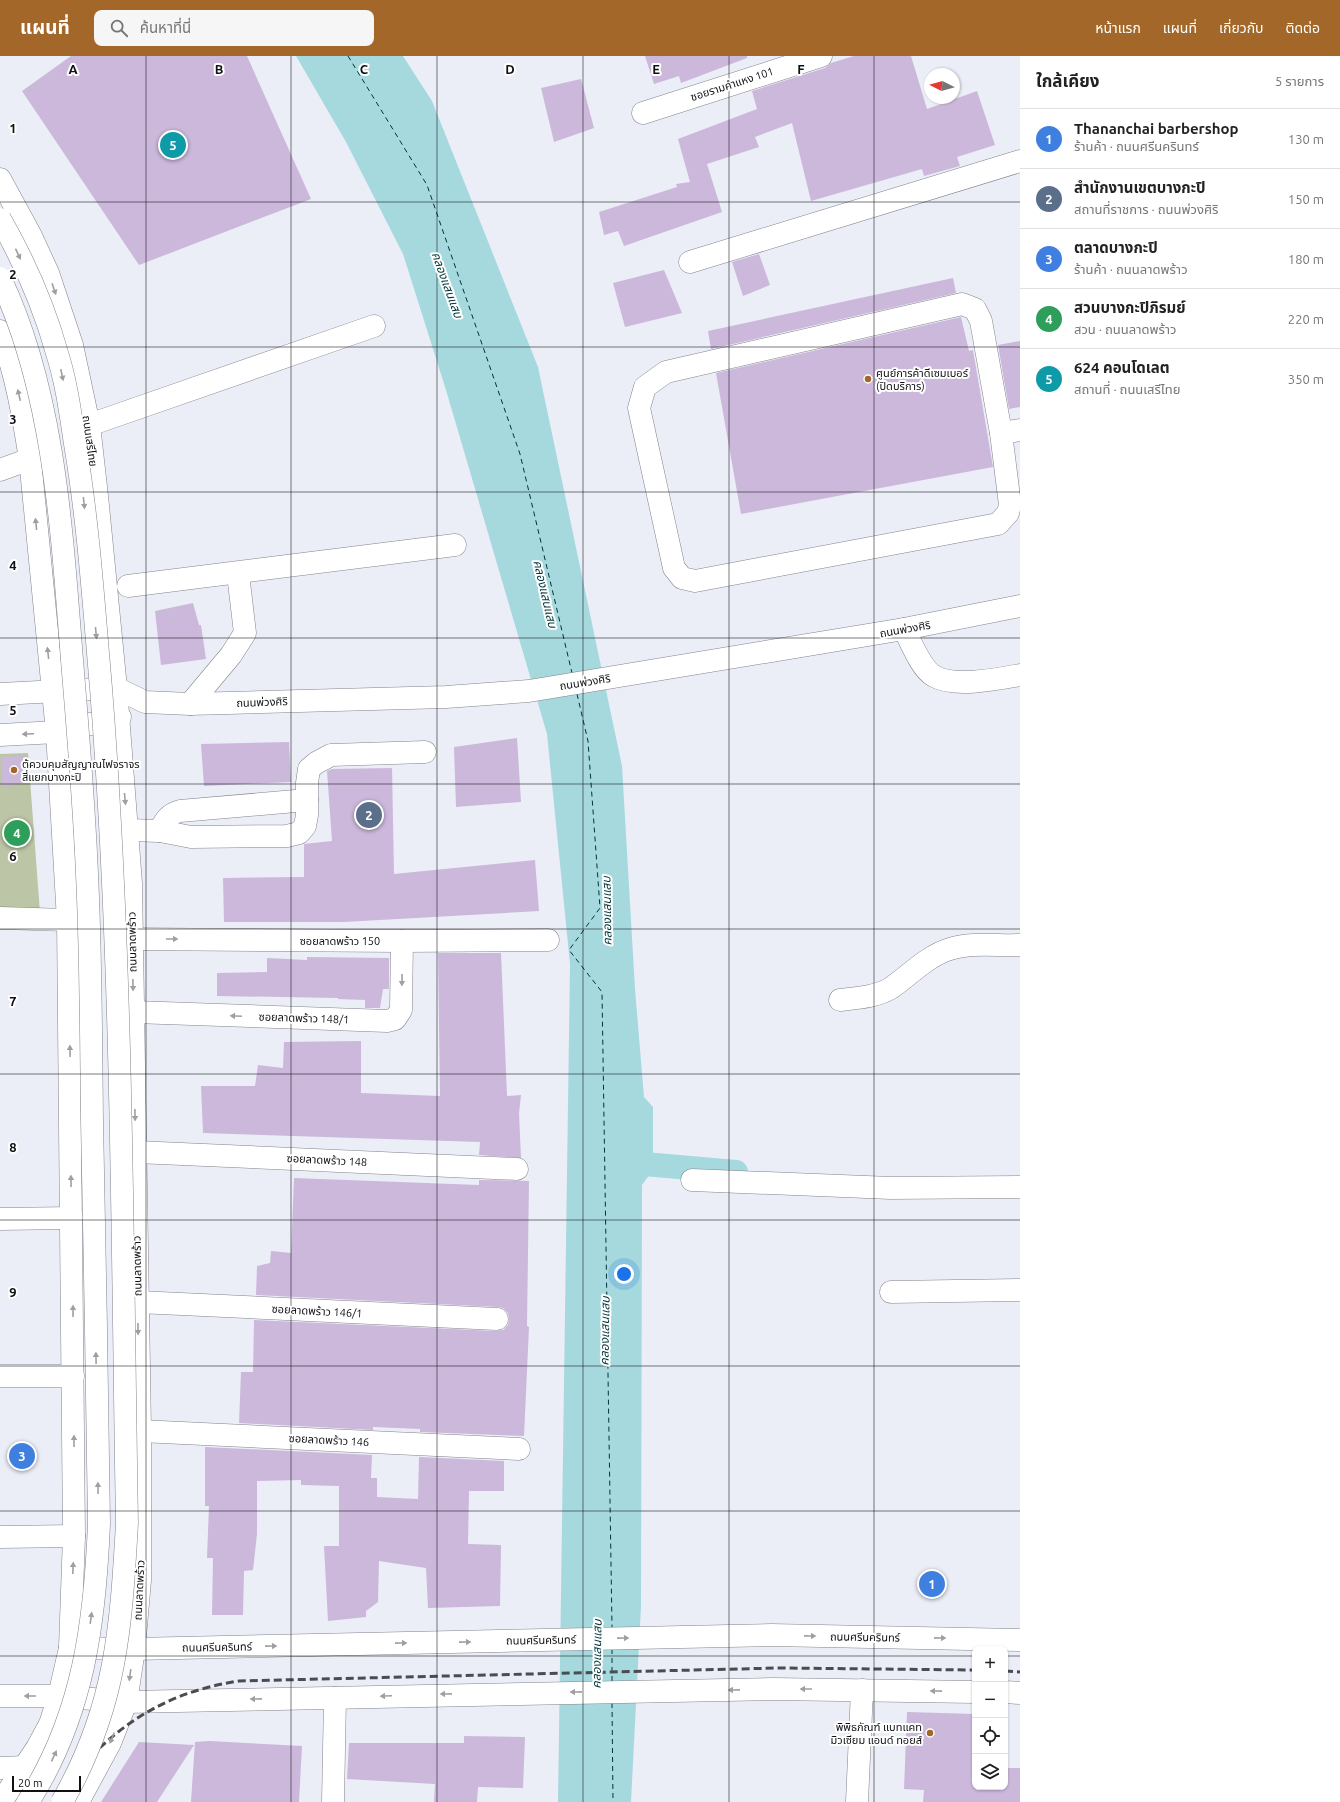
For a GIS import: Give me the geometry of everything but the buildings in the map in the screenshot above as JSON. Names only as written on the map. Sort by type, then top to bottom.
[{"type":"main road","name":"ซอยรามคำแหง 101","points":[[643,113],[821,56]]},
{"type":"main road","points":[[690,262],[1020,161]]},
{"type":"main road","name":"ถนนเสรีไทย","points":[[0,179],[31,236],[48,274],[72,345],[89,425],[118,718]]},
{"type":"main road","points":[[0,219],[37,293],[58,354],[72,420],[81,483],[91,574],[107,771],[114,911],[127,1523],[123,1605],[118,1644],[110,1684],[100,1720],[89,1750],[62,1802]]},
{"type":"main road","points":[[0,278],[12,304],[33,366],[44,420],[54,482],[65,572],[81,778],[87,873],[90,970],[99,1524],[97,1566],[88,1643],[72,1712],[61,1742],[46,1773],[28,1802]]},
{"type":"main road","points":[[962,304],[975,309],[982,322],[1010,432],[1010,505],[1008,512],[998,524],[695,581],[682,578],[674,568],[639,408],[645,387],[666,372],[962,304]]},
{"type":"main road","points":[[89,425],[374,326]]},
{"type":"main road","points":[[0,331],[10,359],[22,409],[30,459],[57,732],[68,920],[74,1536],[70,1648],[59,1696],[50,1724],[25,1767],[1,1802]]},
{"type":"main road","points":[[0,470],[30,459]]},
{"type":"main road","points":[[128,586],[238,574],[455,545]]},
{"type":"main road","points":[[190,704],[231,655],[245,633],[238,574]]},
{"type":"main road","name":"ถนนพ่วงศิริ","points":[[0,694],[116,688],[145,702],[190,704],[446,697],[532,690],[619,677],[904,629],[1020,606]]},
{"type":"main road","points":[[904,629],[924,666],[934,676],[952,681],[975,682],[1020,675]]},
{"type":"main road","points":[[0,735],[57,732],[118,718],[145,702]]},
{"type":"main road","name":"ถนนลาดพร้าว","points":[[78,1802],[110,1743],[126,1702],[134,1649],[141,1545],[133,939],[128,830],[118,718]]},
{"type":"main road","points":[[128,830],[160,830],[191,837],[287,836],[299,833],[305,826],[307,815],[309,769],[316,763],[331,755],[425,752]]},
{"type":"main road","points":[[160,830],[166,818],[180,811],[307,800]]},
{"type":"main road","points":[[0,918],[68,920]]},
{"type":"main road","name":"ซอยลาดพร้าว 150","points":[[133,939],[402,941],[548,940]]},
{"type":"main road","name":"ซอยลาดพร้าว 148/1","points":[[134,1012],[387,1021],[395,1019],[401,1010],[402,941]]},
{"type":"main road","points":[[840,1000],[879,993],[891,988],[928,960],[949,949],[970,946],[1020,945]]},
{"type":"main road","name":"ซอยลาดพร้าว 148","points":[[136,1152],[517,1169]]},
{"type":"main road","points":[[692,1180],[891,1188],[1020,1187]]},
{"type":"main road","points":[[0,1219],[72,1218]]},
{"type":"main road","points":[[891,1292],[1020,1290]]},
{"type":"main road","name":"ซอยลาดพร้าว 146/1","points":[[138,1302],[497,1319]]},
{"type":"main road","points":[[0,1376],[73,1376]]},
{"type":"main road","name":"ซอยลาดพร้าว 146","points":[[140,1431],[519,1449]]},
{"type":"main road","points":[[0,1537],[74,1536]]},
{"type":"main road","name":"ถนนศรีนครินทร์","points":[[70,1648],[134,1649],[771,1635],[1020,1640]]},
{"type":"main road","points":[[0,1696],[59,1696],[126,1702],[335,1698],[425,1694],[773,1689],[972,1692]]},
{"type":"main road","points":[[857,1802],[862,1690]]},
{"type":"main road","points":[[1008,1692],[1020,1693]]},
{"type":"main road","points":[[332,1802],[335,1698]]},
{"type":"main road","points":[[0,1768],[25,1767]]},
{"type":"green space","points":[[28,753],[40,913],[0,914],[0,754]]},
{"type":"water","name":"คลองแสนแสบ","points":[[296,56],[403,56],[432,101],[538,367],[622,766],[635,989],[644,1097],[653,1107],[653,1170],[642,1185],[641,1606],[631,1802],[558,1802],[570,964],[547,734],[446,390],[403,254],[346,142]]},
{"type":"waterway","points":[[621,1162],[736,1172]]},
{"type":"ferry route","points":[[348,56],[427,185],[520,454],[572,673]]},
{"type":"ferry route","points":[[577,694],[588,741],[600,908],[569,950],[602,992],[612,1627]]},
{"type":"ferry route","points":[[612,1649],[612,1681]]},
{"type":"ferry route","points":[[612,1703],[613,1802]]},
{"type":"railway","points":[[52,1802],[71,1778],[91,1757],[111,1738],[133,1721],[156,1707],[181,1696],[209,1687],[239,1681],[778,1668],[972,1670]]},
{"type":"railway","points":[[1008,1671],[1020,1672]]},
{"type":"place","name":"624 คอนโดเลต","points":[[173,145]]},
{"type":"place","name":"ศูนย์การค้าดีเซมเบอร์ (ปิดบริการ)","points":[[868,379]]},
{"type":"place","name":"ตู้ควบคุมสัญญาณไฟจราจร สี่แยกบางกะปิ","points":[[14,770]]},
{"type":"place","name":"สำนักงานเขตบางกะปิ","points":[[369,815]]},
{"type":"place","name":"สวนบางกะปิภิรมย์","points":[[17,833]]},
{"type":"place","name":"ตลาดบางกะปิ","points":[[22,1456]]},
{"type":"place","name":"Thananchai barbershop","points":[[932,1584]]},
{"type":"place","name":"พิพิธภัณฑ์ แบทแคท มิวเซียม แอนด์ ทอยส์","points":[[930,1733]]}]
